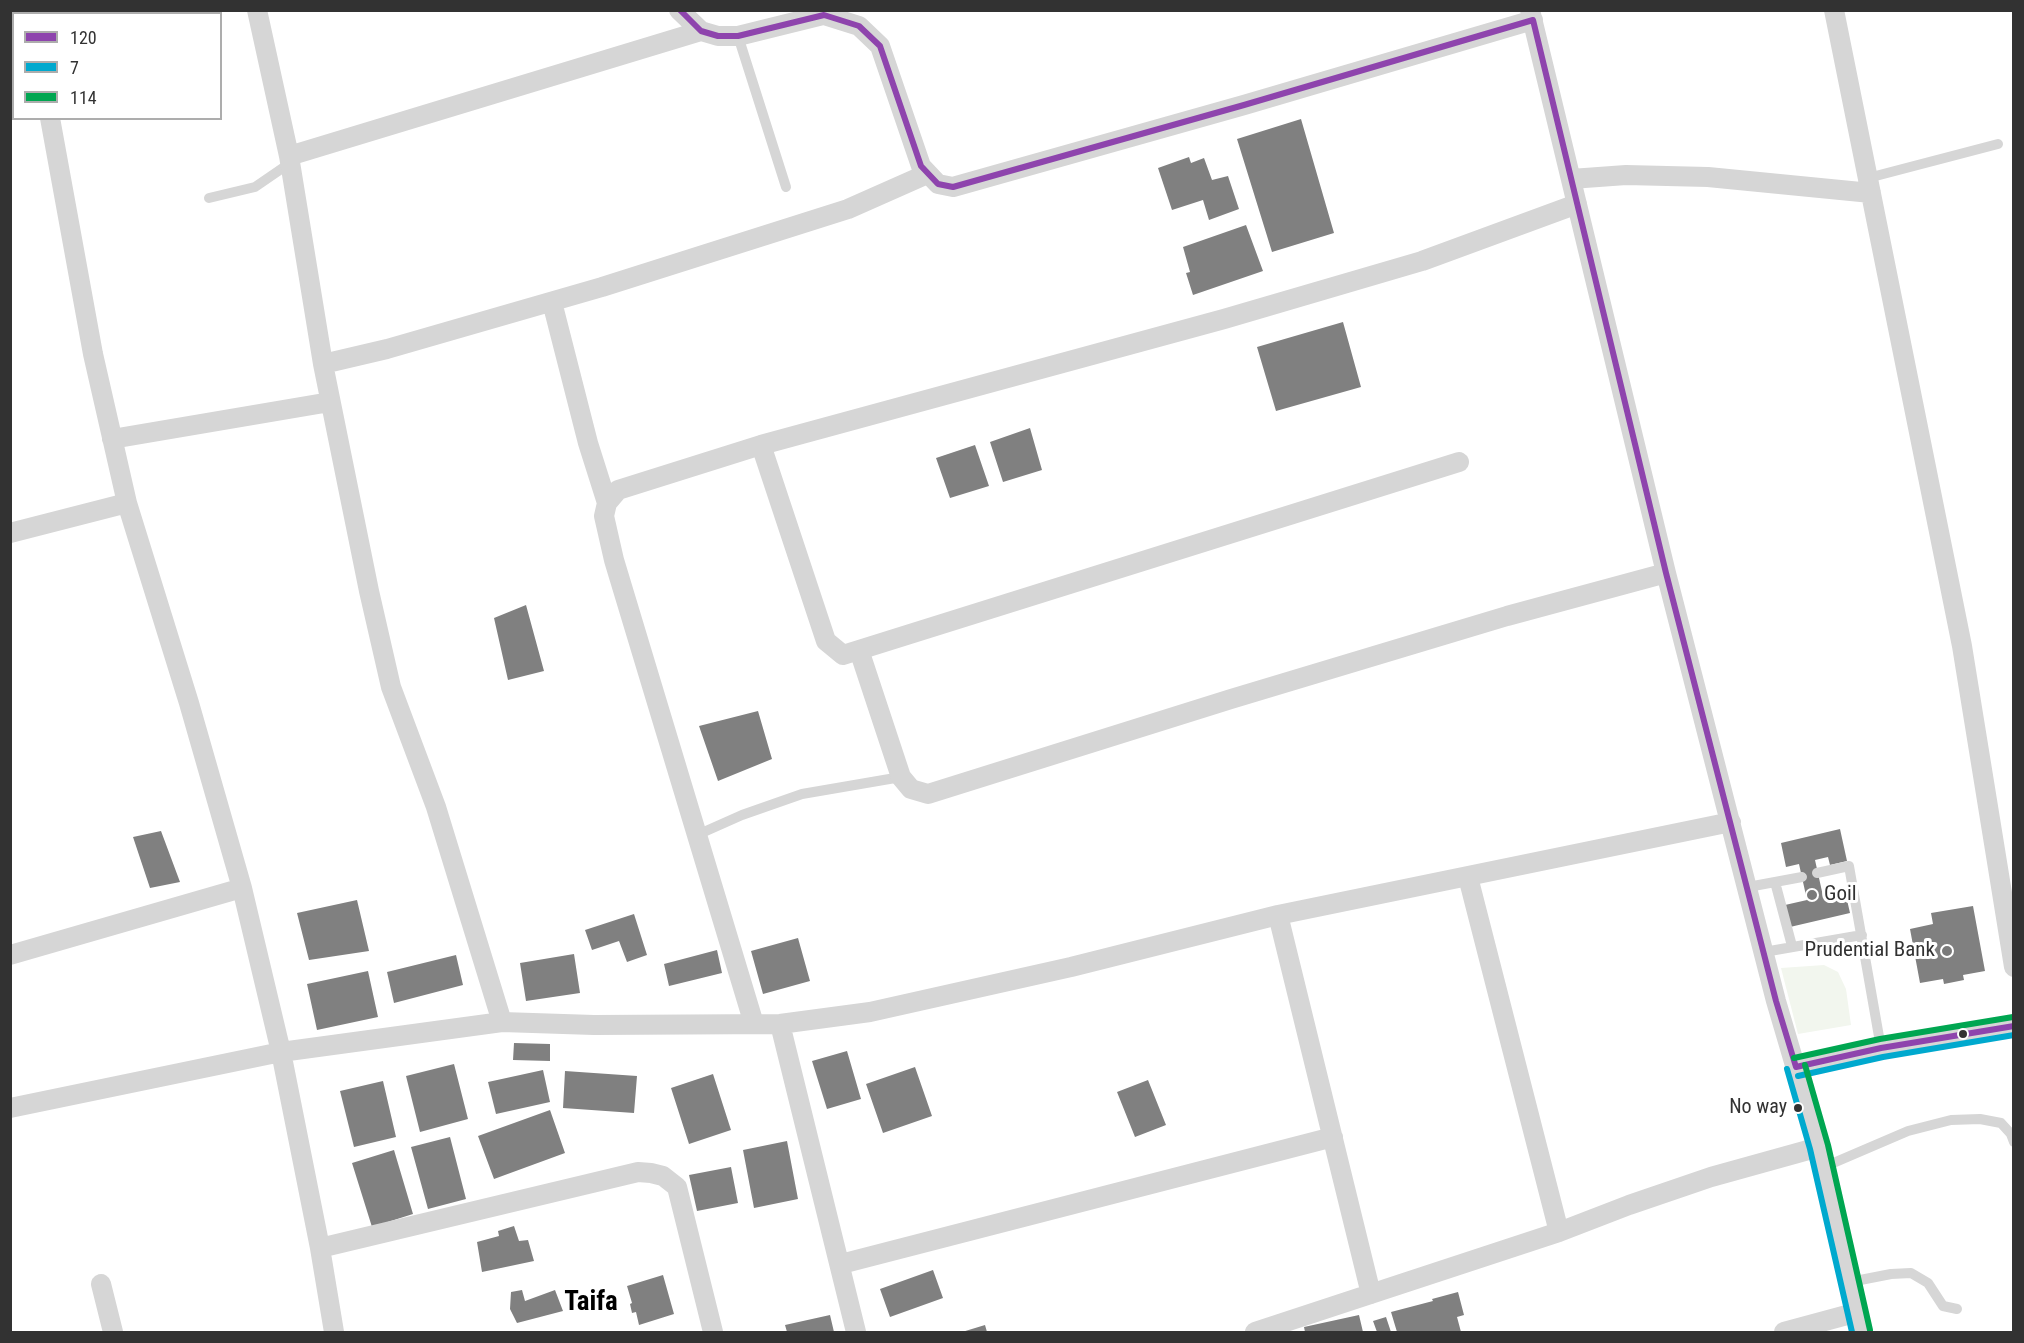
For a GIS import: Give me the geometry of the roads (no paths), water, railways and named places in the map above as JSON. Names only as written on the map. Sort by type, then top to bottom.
[{"type":"street","points":[[257,10],[290,159],[330,402],[369,591],[392,687],[436,807],[502,1022]]},
{"type":"street","points":[[679,10],[701,31],[718,36],[738,36],[832,13],[859,26],[880,46],[921,166],[933,179],[953,187],[1256,102],[1532,15],[1666,573],[1764,952],[1819,1147],[1862,1332]]},
{"type":"street","points":[[1834,10],[1962,646],[2013,957]]},
{"type":"street","points":[[290,159],[701,31]]},
{"type":"street","points":[[50,120],[93,354],[112,439],[127,503],[189,703],[242,888],[281,1052],[320,1248],[334,1332]]},
{"type":"street","points":[[1571,179],[1626,175],[1869,186]]},
{"type":"street","points":[[323,364],[387,349],[552,302],[848,209],[933,179]]},
{"type":"street","points":[[754,1024],[615,560],[604,516],[607,503],[618,490],[761,445],[1224,319],[1411,264],[1577,204]]},
{"type":"street","points":[[552,302],[588,443],[607,503]]},
{"type":"street","points":[[112,439],[330,402]]},
{"type":"street","points":[[761,445],[826,641],[843,655],[1459,462]]},
{"type":"street","points":[[10,534],[127,503]]},
{"type":"street","points":[[859,650],[901,777],[911,789],[928,794],[1485,622],[1666,573]]},
{"type":"street","points":[[10,1108],[281,1052],[502,1022],[754,1024],[870,1012],[1071,967],[1278,915],[1731,822]]},
{"type":"street","points":[[1468,877],[1560,1232]]},
{"type":"street","points":[[12,950],[242,888]]},
{"type":"street","points":[[1278,915],[1371,1294]]},
{"type":"street","points":[[780,1023],[856,1332]]},
{"type":"street","points":[[1796,1067],[1881,1048],[2013,1026]]},
{"type":"street","points":[[841,1264],[1333,1137]]},
{"type":"street","points":[[1255,1332],[1560,1232],[1629,1205],[1711,1178],[1819,1147]]},
{"type":"street","points":[[320,1248],[638,1172],[651,1173],[663,1176],[677,1187],[713,1332]]},
{"type":"street","points":[[101,1284],[113,1332]]},
{"type":"street","points":[[1784,1332],[1858,1312]]},
{"type":"lane","points":[[738,36],[786,187]]},
{"type":"lane","points":[[1869,186],[1998,144]]},
{"type":"lane","points":[[209,198],[255,187],[290,159]]},
{"type":"lane","points":[[697,835],[742,815],[802,794],[901,777]]},
{"type":"lane","points":[[1817,873],[1849,866],[1881,1048]]},
{"type":"lane","points":[[1748,887],[1802,877]]},
{"type":"lane","points":[[1775,882],[1792,946]]},
{"type":"lane","points":[[1764,952],[1862,935]]},
{"type":"lane","points":[[1824,1167],[1908,1131],[1951,1120],[1980,1119],[2001,1123],[2013,1142]]},
{"type":"lane","points":[[1850,1282],[1891,1274],[1911,1273],[1928,1283],[1943,1306],[1957,1309]]},
{"type":"place","name":"Goil","points":[[1812,895]]},
{"type":"place","name":"Prudential Bank","points":[[1947,951]]},
{"type":"place","name":"No way","points":[[1798,1108]]},
{"type":"district","name":"Taifa","points":[[591,1303]]}]
